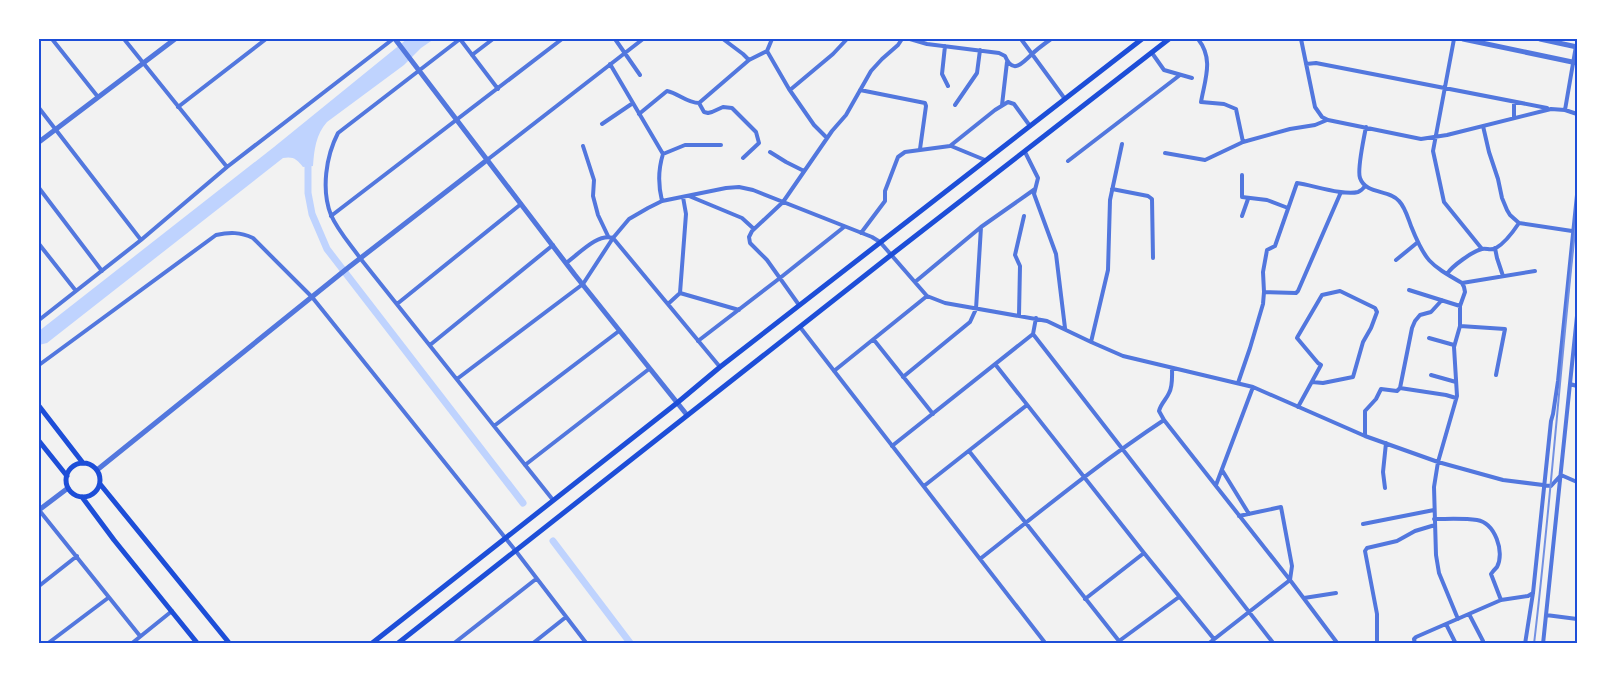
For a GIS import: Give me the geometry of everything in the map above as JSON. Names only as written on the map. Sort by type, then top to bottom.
[{"type":"main road","points":[[371,644],[720,367],[1142,39]]},
{"type":"main road","points":[[397,644],[1169,39]]},
{"type":"main road","points":[[39,406],[83,463]]},
{"type":"main road","points":[[39,441],[67,476],[68,488],[77,496],[92,495],[100,484],[97,470],[83,463],[71,469],[67,476]]},
{"type":"main road","points":[[100,484],[230,644]]},
{"type":"main road","points":[[82,497],[198,644]]},
{"type":"street","points":[[52,39],[99,98]]},
{"type":"street","points":[[124,39],[227,167]]},
{"type":"street","points":[[39,142],[175,39]]},
{"type":"street","points":[[178,107],[266,39]]},
{"type":"street","points":[[498,88],[460,39],[338,133],[331,151],[326,183],[327,201],[332,216],[360,258],[553,500]]},
{"type":"street","points":[[472,55],[493,39]]},
{"type":"street","points":[[332,216],[562,39]]},
{"type":"street","points":[[615,39],[640,75]]},
{"type":"street","points":[[97,470],[360,258],[643,39]]},
{"type":"street","points":[[723,39],[749,60]]},
{"type":"street","points":[[639,114],[667,92],[699,103],[749,60],[767,51],[772,39]]},
{"type":"street","points":[[790,90],[847,39]]},
{"type":"street","points":[[800,306],[767,260],[750,243],[749,237],[754,229],[783,202],[832,131],[846,115],[876,64],[902,39]]},
{"type":"street","points":[[910,39],[927,44],[1003,55],[1012,65],[1020,65],[1051,39]]},
{"type":"street","points":[[1021,39],[1065,99]]},
{"type":"street","points":[[1198,39],[1204,47],[1208,67],[1201,102],[1224,104],[1236,109],[1243,142]]},
{"type":"street","points":[[1301,39],[1315,107],[1322,117],[1328,120],[1421,139],[1551,109]]},
{"type":"street","points":[[1454,39],[1434,151],[1444,202],[1482,249]]},
{"type":"street","points":[[1463,39],[1575,62]]},
{"type":"street","points":[[1540,39],[1577,46],[1565,110]]},
{"type":"street","points":[[39,320],[141,240],[227,167],[396,40],[566,263],[687,415]]},
{"type":"street","points":[[945,46],[942,74],[948,86]]},
{"type":"street","points":[[955,105],[977,73],[980,50]]},
{"type":"street","points":[[767,51],[814,125],[827,138]]},
{"type":"street","points":[[1152,53],[1164,70],[1192,78]]},
{"type":"street","points":[[1001,106],[1007,62]]},
{"type":"street","points":[[1306,64],[1316,63],[1577,114]]},
{"type":"street","points":[[610,64],[663,154],[659,167],[662,201]]},
{"type":"street","points":[[1068,160],[1180,75]]},
{"type":"street","points":[[860,90],[925,103],[920,149]]},
{"type":"street","points":[[950,146],[1008,102],[1014,104],[1030,126]]},
{"type":"street","points":[[1514,102],[1514,118]]},
{"type":"street","points":[[602,124],[633,103]]},
{"type":"street","points":[[699,103],[704,112],[708,113],[723,107],[732,108],[756,132],[759,143],[743,158]]},
{"type":"street","points":[[39,108],[141,240]]},
{"type":"street","points":[[1164,153],[1205,160],[1243,142],[1328,120]]},
{"type":"street","points":[[1483,126],[1503,204],[1510,215],[1519,223],[1572,231]]},
{"type":"street","points":[[1366,127],[1360,178],[1366,186],[1398,199],[1425,257],[1434,266],[1462,283],[1465,292],[1460,306],[1460,326],[1454,345],[1456,398],[1438,462],[1434,487],[1434,522],[1439,573],[1458,619]]},
{"type":"street","points":[[1091,342],[1108,270],[1109,213],[1122,144]]},
{"type":"street","points":[[663,154],[685,145],[721,145]]},
{"type":"street","points":[[583,146],[594,180],[593,196],[598,215],[608,236]]},
{"type":"street","points":[[861,233],[885,201],[885,191],[898,157],[905,152],[950,146],[986,160]]},
{"type":"street","points":[[770,152],[804,171]]},
{"type":"street","points":[[1024,152],[1038,178],[1034,194],[1056,254],[1065,329]]},
{"type":"street","points":[[1242,175],[1242,197],[1267,200],[1288,208]]},
{"type":"street","points":[[1238,382],[1260,315],[1267,250],[1275,246],[1297,183],[1341,192],[1358,192],[1366,186]]},
{"type":"street","points":[[457,379],[583,284],[613,238],[630,219],[662,201],[739,187],[753,190],[880,242],[927,296],[945,303],[1036,318],[1123,356],[1238,382],[1365,436],[1438,462],[1503,480],[1551,486],[1561,475]]},
{"type":"street","points":[[39,188],[102,271]]},
{"type":"street","points":[[915,282],[981,227],[1035,189]]},
{"type":"street","points":[[1112,189],[1148,196],[1152,199],[1153,258]]},
{"type":"street","points":[[1264,292],[1296,293],[1298,291],[1341,192]]},
{"type":"street","points":[[1525,644],[1533,593],[1551,421],[1558,381],[1577,195]]},
{"type":"street","points":[[685,196],[742,218],[754,229]]},
{"type":"street","points":[[668,304],[680,293],[686,214],[685,196]]},
{"type":"street","points":[[1242,216],[1248,199]]},
{"type":"street","points":[[397,304],[521,204]]},
{"type":"street","points":[[1018,315],[1020,266],[1015,255],[1024,216]]},
{"type":"street","points":[[1447,274],[1452,268],[1482,249],[1495,248],[1505,241],[1519,223]]},
{"type":"street","points":[[698,340],[844,226]]},
{"type":"street","points":[[903,377],[970,322],[976,309],[981,227]]},
{"type":"street","points":[[39,365],[216,235],[228,232],[242,233],[254,238],[312,297],[515,550],[587,644]]},
{"type":"street","points":[[566,263],[597,240],[608,236],[613,238],[720,367]]},
{"type":"street","points":[[1396,260],[1418,242]]},
{"type":"street","points":[[39,244],[76,291]]},
{"type":"street","points":[[430,345],[553,245]]},
{"type":"street","points":[[1495,248],[1503,276]]},
{"type":"street","points":[[1462,283],[1535,271]]},
{"type":"street","points":[[1409,290],[1460,306]]},
{"type":"street","points":[[1298,407],[1321,365],[1298,336],[1322,295],[1340,291],[1375,308],[1377,312],[1363,342],[1353,377],[1323,383],[1312,382]]},
{"type":"street","points":[[680,293],[739,310]]},
{"type":"street","points":[[834,371],[927,296]]},
{"type":"street","points":[[1400,388],[1415,321],[1420,315],[1431,312],[1442,300]]},
{"type":"street","points":[[1543,644],[1577,316]]},
{"type":"street","points":[[892,446],[1033,334],[1036,318]]},
{"type":"street","points":[[1460,326],[1504,328],[1496,375]]},
{"type":"street","points":[[800,327],[1046,644]]},
{"type":"street","points":[[494,426],[619,331]]},
{"type":"street","points":[[1033,334],[1275,644]]},
{"type":"street","points":[[1429,338],[1454,345]]},
{"type":"street","points":[[874,340],[933,414]]},
{"type":"street","points":[[995,364],[1144,554],[1214,639]]},
{"type":"street","points":[[1172,368],[1171,388],[1159,411],[1164,420],[1338,644]]},
{"type":"street","points":[[525,465],[649,369]]},
{"type":"street","points":[[1431,375],[1456,382]]},
{"type":"street","points":[[1570,384],[1577,386]]},
{"type":"street","points":[[1216,486],[1253,387]]},
{"type":"street","points":[[1365,436],[1366,408],[1372,404],[1381,389],[1397,391],[1400,388],[1456,398]]},
{"type":"street","points":[[924,486],[1027,405]]},
{"type":"street","points":[[980,559],[1083,476],[1164,420]]},
{"type":"street","points":[[1385,488],[1383,472],[1386,443]]},
{"type":"street","points":[[969,451],[1117,643],[1179,597]]},
{"type":"street","points":[[1221,469],[1249,514]]},
{"type":"street","points":[[1561,475],[1577,482]]},
{"type":"street","points":[[68,488],[39,510],[140,636]]},
{"type":"street","points":[[1208,644],[1290,580],[1292,566],[1281,507],[1239,516]]},
{"type":"street","points":[[1363,524],[1434,510]]},
{"type":"street","points":[[1377,644],[1377,614],[1365,551],[1367,548],[1392,543],[1434,522],[1477,520],[1492,530],[1497,536],[1499,559],[1491,574],[1501,600]]},
{"type":"street","points":[[1085,599],[1144,554]]},
{"type":"street","points":[[39,586],[77,556]]},
{"type":"street","points":[[453,644],[537,579]]},
{"type":"street","points":[[1304,598],[1336,593]]},
{"type":"street","points":[[1415,644],[1416,637],[1501,600],[1528,596],[1533,593]]},
{"type":"street","points":[[47,644],[108,598]]},
{"type":"street","points":[[131,644],[172,611]]},
{"type":"street","points":[[1469,614],[1483,641]]},
{"type":"street","points":[[1546,615],[1577,619]]},
{"type":"street","points":[[532,644],[566,617]]},
{"type":"street","points":[[1446,624],[1456,644]]},
{"type":"water","points":[[407,39],[434,39],[404,65],[327,122],[318,137],[313,166],[303,167],[290,157],[283,158],[47,343],[39,345],[39,331],[274,147]]},
{"type":"waterway","points":[[308,166],[308,193],[312,214],[327,249],[523,503]]},
{"type":"waterway","points":[[553,541],[631,644]]},
{"type":"railway","points":[[1534,644],[1577,213]]}]
